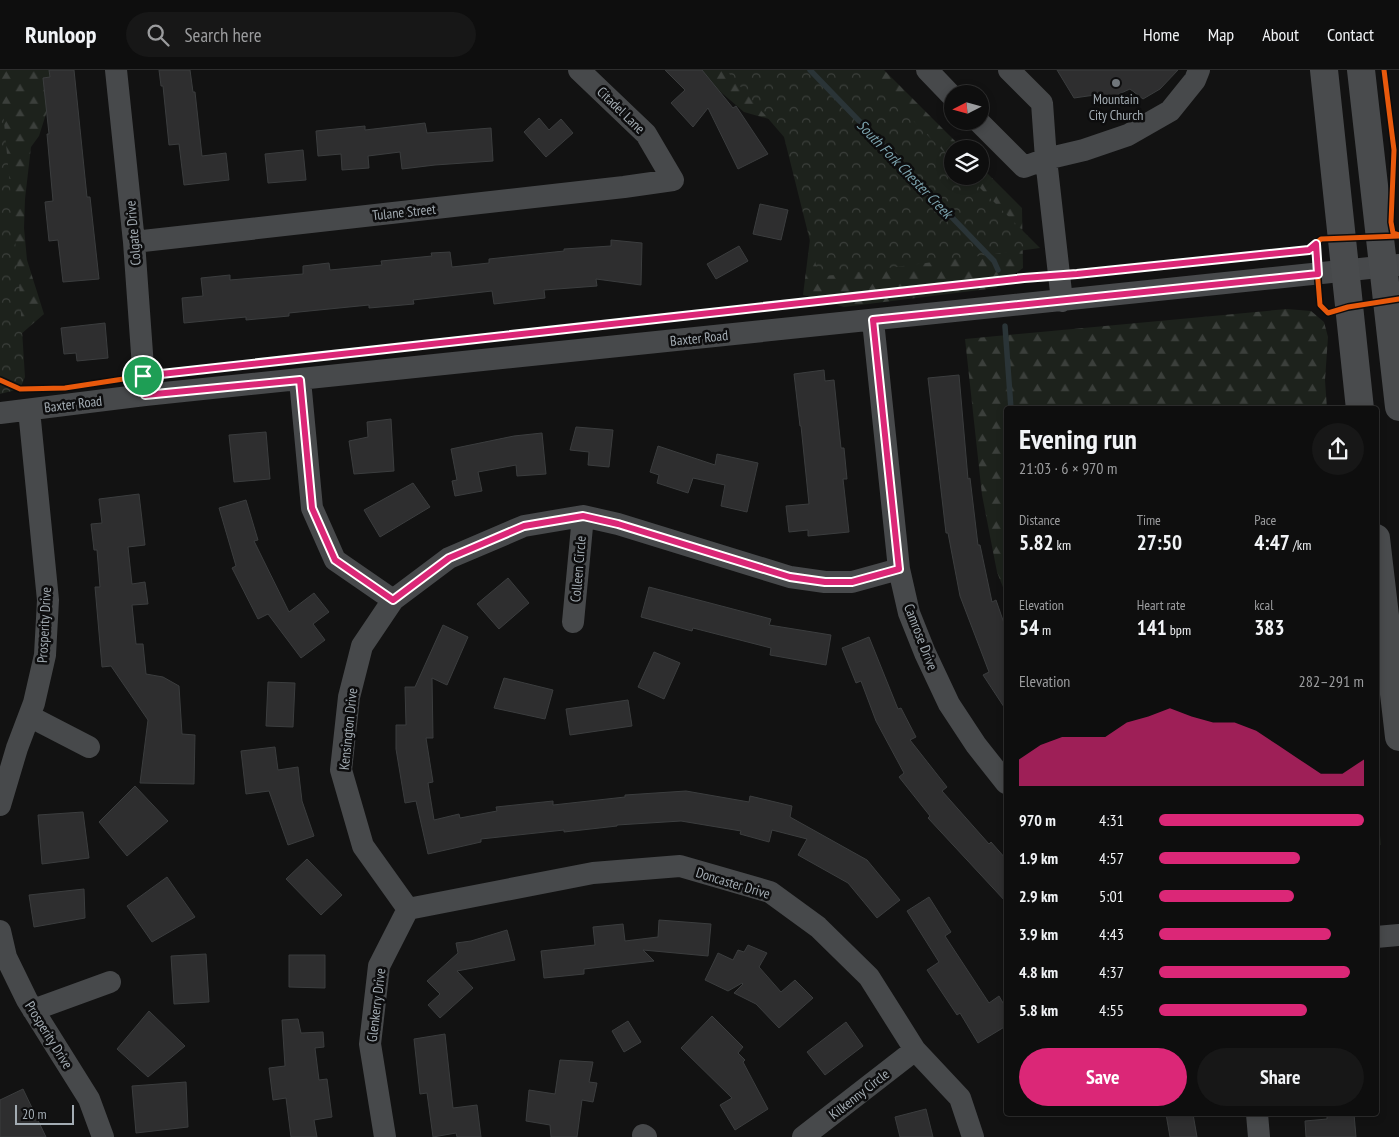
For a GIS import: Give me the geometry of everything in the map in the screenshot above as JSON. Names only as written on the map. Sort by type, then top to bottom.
[{"type":"main road","points":[[1324,70],[1360,406]]},
{"type":"main road","points":[[1361,70],[1391,266],[1399,407]]},
{"type":"main road","points":[[1379,557],[1395,657],[1399,737]]},
{"type":"street","name":"Colgate Drive","points":[[116,70],[134,242],[145,395]]},
{"type":"street","name":"Citadel Lane","points":[[579,70],[646,134],[672,180]]},
{"type":"street","points":[[927,70],[944,88]]},
{"type":"street","points":[[1009,70],[1042,103],[1046,159],[1062,301]]},
{"type":"street","points":[[987,130],[1024,167],[1128,135],[1170,111],[1195,80],[1199,70]]},
{"type":"street","name":"Tulane Street","points":[[134,242],[672,180]]},
{"type":"street","name":"Baxter Road","points":[[0,413],[145,395],[1391,266]]},
{"type":"street","name":"Camrose Drive","points":[[873,320],[899,569],[909,613],[949,704],[976,745],[1004,781]]},
{"type":"street","points":[[300,380],[312,508],[335,560],[393,600]]},
{"type":"street","name":"Prosperity Drive","points":[[0,805],[17,748],[34,703],[45,655],[48,600],[29,410]]},
{"type":"street","name":"Kensington Drive","points":[[408,909],[363,846],[341,770],[348,697],[362,646],[393,600],[449,558],[524,526],[583,516],[618,524],[790,577],[825,582],[852,582],[899,569]]},
{"type":"street","name":"Colleen Circle","points":[[572,622],[583,516]]},
{"type":"street","points":[[29,716],[90,747]]},
{"type":"street","name":"Doncaster Drive","points":[[408,909],[593,873],[680,866],[770,892],[818,927],[869,977],[915,1050],[960,1098],[973,1137]]},
{"type":"street","name":"Glenkerry Drive","points":[[385,1137],[370,1044],[378,966],[408,909]]},
{"type":"street","name":"Prosperity Drive","points":[[0,931],[6,957],[33,1010],[89,1099],[103,1137]]},
{"type":"street","points":[[1379,937],[1399,935]]},
{"type":"street","points":[[33,1010],[110,982]]},
{"type":"street","name":"Kilkenny Circle","points":[[803,1137],[915,1050]]},
{"type":"street","points":[[1257,1116],[1259,1137]]},
{"type":"green space","points":[[0,70],[60,70],[39,136],[31,147],[25,199],[24,228],[27,260],[44,314],[20,335],[0,375]]},
{"type":"green space","points":[[695,70],[884,70],[954,140],[944,140],[944,185],[989,185],[989,175],[1022,208],[1023,268],[996,288],[844,307],[803,295],[814,207],[797,127],[744,112]]},
{"type":"green space","points":[[726,70],[863,70],[944,152],[944,185],[977,185],[1040,248],[819,277],[784,137]]},
{"type":"green space","points":[[0,79],[19,283],[25,377],[20,389],[0,394]]},
{"type":"green space","points":[[1287,309],[1311,311],[1324,322],[1328,337],[1325,380],[1327,406],[1004,406],[1004,590],[997,572],[982,495],[965,339]]},
{"type":"green space","points":[[1379,826],[1381,845],[1379,845]]},
{"type":"building","points":[[49,70],[74,70],[87,197],[90,197],[99,279],[63,282],[58,240],[49,241],[45,202],[53,201],[43,78],[50,77]]},
{"type":"building","points":[[159,70],[190,70],[193,92],[195,92],[202,156],[226,153],[229,180],[184,185],[179,144],[169,145],[163,86],[161,86]]},
{"type":"building","points":[[665,70],[702,70],[733,108],[736,106],[768,154],[738,169],[708,108],[693,127],[671,103],[685,90]]},
{"type":"building","name":"Mountain City Church","points":[[1057,70],[1178,70],[1160,89],[1143,99],[1130,89],[1097,104],[1095,95],[1074,98]]},
{"type":"building","points":[[539,118],[549,130],[561,119],[573,133],[546,157],[524,132]]},
{"type":"building","points":[[425,123],[427,133],[491,128],[493,161],[402,169],[400,152],[368,156],[369,168],[342,170],[341,154],[318,156],[316,131],[365,126],[365,130]]},
{"type":"building","points":[[303,150],[306,180],[268,183],[265,154]]},
{"type":"building","points":[[760,204],[788,210],[781,240],[753,234]]},
{"type":"building","points":[[611,240],[642,243],[641,285],[596,279],[597,286],[544,290],[545,298],[494,304],[492,291],[413,300],[414,304],[369,308],[369,305],[289,313],[289,316],[246,320],[246,317],[184,323],[182,298],[203,296],[201,278],[230,275],[230,280],[303,274],[303,266],[329,263],[330,270],[382,265],[381,261],[432,256],[431,253],[450,252],[452,267],[489,263],[489,259],[564,251],[564,249],[611,246]]},
{"type":"building","points":[[739,246],[748,261],[716,279],[707,264]]},
{"type":"building","points":[[105,323],[108,358],[77,361],[76,353],[64,354],[61,328]]},
{"type":"building","points":[[824,370],[825,381],[834,380],[841,448],[844,448],[847,479],[843,479],[849,532],[808,536],[808,530],[789,532],[786,506],[809,504],[794,374]]},
{"type":"building","points":[[959,375],[968,479],[970,478],[978,545],[980,545],[992,602],[996,600],[1004,623],[1004,707],[983,675],[989,672],[960,596],[948,533],[946,533],[928,378]]},
{"type":"building","points":[[391,419],[394,471],[354,474],[349,441],[368,437],[367,422]]},
{"type":"building","points":[[576,427],[613,430],[609,467],[588,465],[589,452],[570,450]]},
{"type":"building","points":[[266,432],[270,479],[234,482],[229,435]]},
{"type":"building","points":[[542,433],[546,474],[517,476],[516,465],[478,472],[482,491],[455,496],[452,481],[457,480],[451,449],[514,436]]},
{"type":"building","points":[[658,446],[715,465],[717,454],[758,463],[747,512],[721,506],[725,485],[693,478],[688,493],[657,483],[659,475],[650,472]]},
{"type":"building","points":[[413,483],[430,507],[380,537],[364,510]]},
{"type":"building","points":[[139,494],[145,545],[128,547],[132,584],[145,582],[148,604],[132,605],[136,644],[143,644],[146,674],[163,677],[179,686],[182,734],[195,735],[194,784],[140,783],[148,720],[111,666],[102,667],[95,587],[100,587],[97,550],[94,550],[91,524],[102,523],[99,499]]},
{"type":"building","points":[[246,500],[258,540],[254,541],[289,612],[314,593],[329,612],[313,624],[325,640],[301,658],[268,614],[258,619],[232,568],[236,566],[219,508]]},
{"type":"building","points":[[508,578],[529,603],[499,629],[477,604]]},
{"type":"building","points":[[649,587],[771,619],[769,625],[831,635],[826,665],[770,655],[771,648],[693,628],[692,631],[641,617]]},
{"type":"building","points":[[443,625],[468,637],[447,685],[432,678],[433,738],[426,738],[433,782],[428,783],[434,820],[459,814],[460,818],[497,811],[496,807],[553,801],[553,805],[625,797],[625,795],[686,791],[749,802],[750,796],[792,806],[790,817],[867,860],[900,900],[877,918],[848,883],[798,855],[807,839],[772,830],[769,842],[740,834],[741,831],[681,821],[617,825],[564,832],[564,830],[481,839],[481,842],[428,854],[416,801],[405,803],[396,749],[396,725],[406,725],[405,687],[415,687]]},
{"type":"building","points":[[869,637],[898,709],[901,708],[916,737],[910,740],[947,787],[942,791],[989,844],[991,842],[1004,857],[1004,900],[928,818],[930,816],[899,777],[904,773],[876,721],[861,681],[856,683],[842,648]]},
{"type":"building","points":[[654,652],[680,663],[664,699],[638,687]]},
{"type":"building","points":[[504,678],[553,690],[545,719],[494,708]]},
{"type":"building","points":[[268,682],[295,683],[293,727],[266,726]]},
{"type":"building","points":[[628,700],[632,726],[570,735],[566,709]]},
{"type":"building","points":[[275,747],[278,770],[298,767],[302,801],[314,836],[288,845],[269,791],[246,794],[241,751]]},
{"type":"building","points":[[135,786],[168,821],[127,856],[99,822]]},
{"type":"building","points":[[83,812],[89,858],[42,864],[38,815]]},
{"type":"building","points":[[307,859],[342,895],[321,915],[286,879]]},
{"type":"building","points":[[167,877],[195,917],[152,942],[127,906]]},
{"type":"building","points":[[84,889],[85,918],[34,927],[29,895]]},
{"type":"building","points":[[929,897],[951,932],[945,936],[989,1003],[999,996],[1004,1005],[1004,1027],[978,1043],[960,1013],[957,1015],[927,970],[939,962],[907,911]]},
{"type":"building","points":[[659,920],[711,924],[708,956],[643,950],[654,961],[584,969],[584,974],[544,978],[541,951],[595,945],[593,927],[623,924],[625,941],[658,937]]},
{"type":"building","points":[[507,930],[515,960],[457,971],[473,988],[440,1018],[428,1005],[440,994],[427,981],[458,953],[456,943],[471,941]]},
{"type":"building","points":[[748,945],[767,953],[759,967],[781,992],[795,980],[813,998],[779,1028],[756,1004],[734,993],[742,983],[728,991],[705,980],[718,953],[733,960],[738,950],[744,952]]},
{"type":"building","points":[[206,954],[209,1002],[174,1004],[171,956]]},
{"type":"building","points":[[289,955],[325,955],[325,988],[289,987]]},
{"type":"building","points":[[149,1011],[185,1046],[148,1077],[117,1049]]},
{"type":"building","points":[[712,1016],[743,1047],[738,1053],[745,1060],[743,1062],[768,1109],[735,1130],[720,1105],[732,1098],[681,1048]]},
{"type":"building","points":[[298,1019],[301,1033],[323,1032],[324,1047],[315,1048],[319,1080],[327,1079],[332,1117],[314,1120],[317,1137],[291,1137],[286,1098],[273,1100],[269,1068],[285,1066],[282,1020]]},
{"type":"building","points":[[628,1021],[641,1042],[624,1052],[612,1031]]},
{"type":"building","points":[[846,1022],[863,1046],[825,1075],[807,1052]]},
{"type":"building","points":[[445,1034],[453,1108],[477,1105],[481,1137],[457,1137],[456,1133],[433,1137],[427,1093],[420,1094],[414,1039]]},
{"type":"building","points":[[560,1060],[593,1062],[589,1082],[597,1083],[593,1102],[582,1100],[577,1137],[551,1137],[550,1125],[526,1121],[529,1090],[555,1094]]},
{"type":"building","points":[[186,1082],[188,1127],[136,1133],[132,1086]]},
{"type":"building","points":[[23,1089],[46,1137],[0,1137],[0,1100]]},
{"type":"building","points":[[926,1109],[933,1137],[900,1137],[895,1117]]},
{"type":"building","points":[[1166,1116],[1193,1116],[1197,1137],[1170,1137]]},
{"type":"building","points":[[1327,1116],[1354,1116],[1356,1137],[1306,1137],[1305,1121],[1327,1119]]},
{"type":"waterway","name":"South Fork Chester Creek","points":[[810,70],[994,261],[998,270]]},
{"type":"waterway","name":"South Fork Chester Creek","points":[[1005,326],[1011,406]]},
{"type":"cycle path","points":[[1384,70],[1394,150],[1391,222],[1393,233],[1399,235]]},
{"type":"cycle path","points":[[1399,236],[1321,239],[1315,244],[1320,305],[1328,313],[1348,307],[1399,299]]},
{"type":"cycle path","points":[[0,380],[20,389],[65,388],[143,376],[1024,278],[1309,249],[1315,244]]},
{"type":"place","name":"Mountain City Church","points":[[1116,83]]},
{"type":"route","points":[[1316,244],[1318,274],[873,320],[899,569],[852,582],[825,582],[790,577],[618,524],[583,516],[524,526],[449,558],[393,600],[335,560],[312,508],[300,380],[145,395],[143,376],[1024,278],[1309,250],[1316,244]]}]
